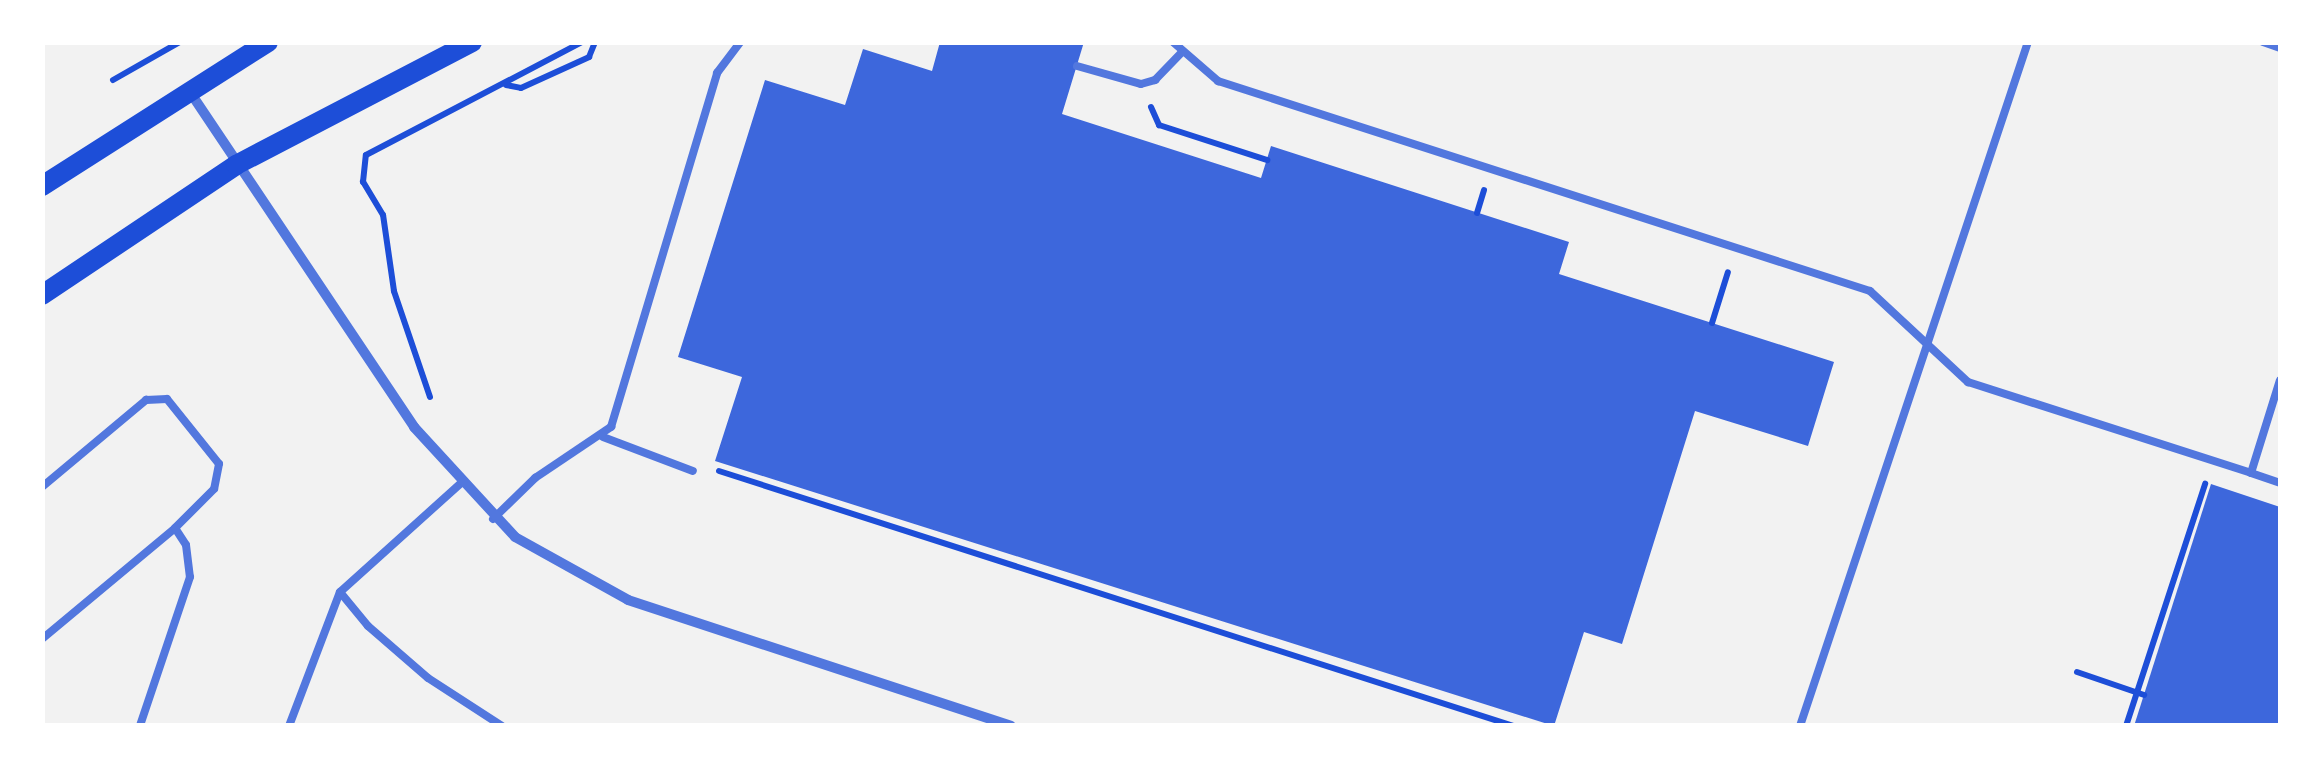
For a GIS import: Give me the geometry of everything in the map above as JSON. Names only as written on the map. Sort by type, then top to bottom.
[{"type":"main road","points":[[42,186],[187,88],[268,42]]},
{"type":"main road","points":[[42,295],[236,165],[472,42]]},
{"type":"street","points":[[187,88],[236,165],[460,484],[493,519],[568,572],[612,594],[973,720],[1011,726]]},
{"type":"lane","points":[[493,519],[535,478],[603,437],[618,409],[718,72],[740,42]]},
{"type":"lane","points":[[1173,42],[1218,81],[1870,291],[1968,382],[2280,483]]},
{"type":"lane","points":[[1800,726],[2028,42]]},
{"type":"lane","points":[[2263,42],[2280,48]]},
{"type":"lane","points":[[1077,66],[1141,84],[1155,80],[1183,51]]},
{"type":"lane","points":[[2250,473],[2280,380]]},
{"type":"lane","points":[[42,487],[146,400],[167,398],[219,464],[214,489],[175,528],[42,639]]},
{"type":"lane","points":[[603,437],[698,468]]},
{"type":"lane","points":[[289,726],[340,592],[460,484]]},
{"type":"lane","points":[[140,726],[190,578],[186,544],[175,528]]},
{"type":"lane","points":[[340,592],[428,678],[502,726]]},
{"type":"path","points":[[113,80],[180,42]]},
{"type":"path","points":[[436,414],[394,291],[383,215],[364,182],[366,155],[376,146],[504,85],[582,42]]},
{"type":"path","points":[[504,85],[522,88],[589,57],[596,42]]},
{"type":"path","points":[[1159,125],[1267,160]]},
{"type":"path","points":[[1477,213],[1483,192]]},
{"type":"path","points":[[1712,323],[1726,279]]},
{"type":"path","points":[[698,468],[1513,726]]},
{"type":"path","points":[[2126,726],[2140,694],[2205,484]]},
{"type":"path","points":[[2077,672],[2140,694]]},
{"type":"building","points":[[940,42],[1084,42],[1062,114],[1261,178],[1271,146],[1569,242],[1559,274],[1834,362],[1808,446],[1695,411],[1622,644],[1584,632],[1554,726],[715,461],[742,377],[678,357],[765,80],[845,105],[863,49],[932,71]]},
{"type":"building","points":[[2211,484],[2280,507],[2280,726],[2134,726]]}]
